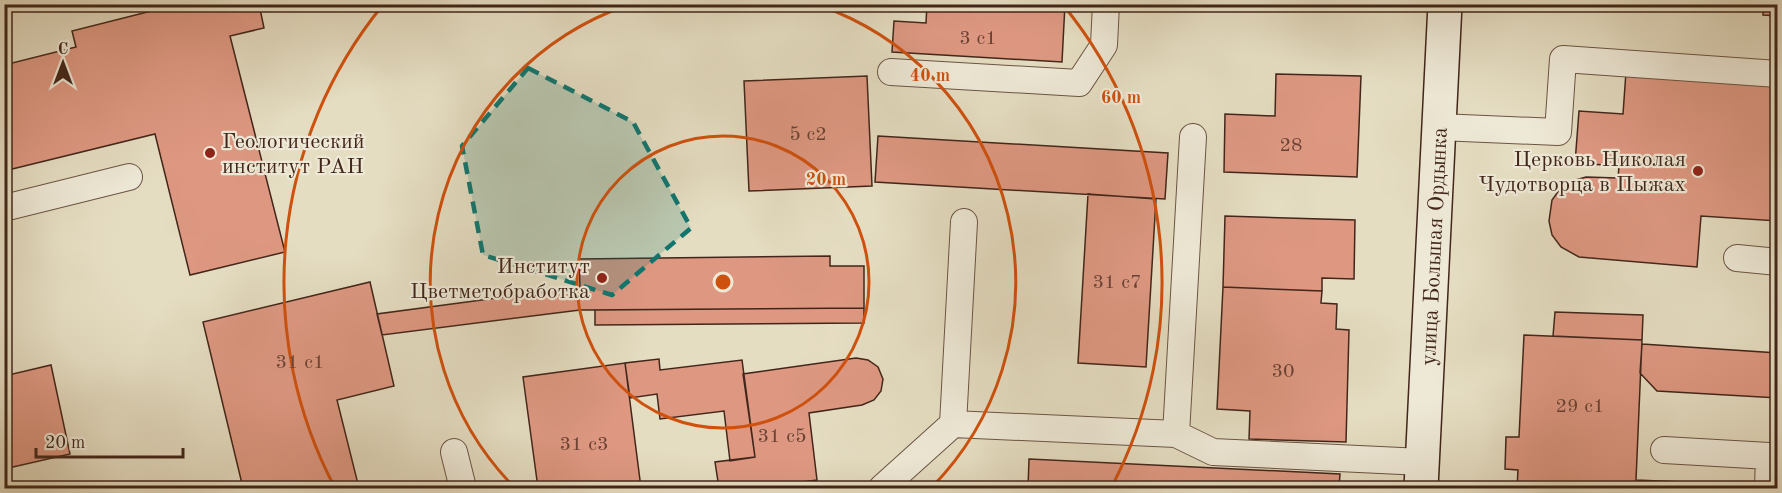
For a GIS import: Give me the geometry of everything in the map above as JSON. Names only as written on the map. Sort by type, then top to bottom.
[{"type":"main road","name":"улица Большая Ордынка","points":[[1421,475],[1445,4]]},
{"type":"lane","points":[[891,72],[1079,83],[1104,45],[1106,4]]},
{"type":"lane","points":[[1439,127],[1558,132],[1563,59],[1778,74]]},
{"type":"lane","points":[[1176,434],[1193,137]]},
{"type":"lane","points":[[4,208],[129,177]]},
{"type":"lane","points":[[882,489],[952,424],[964,222]]},
{"type":"lane","points":[[1737,258],[1778,261]]},
{"type":"lane","points":[[952,424],[1176,434],[1213,452],[1421,475]]},
{"type":"lane","points":[[1664,450],[1769,456],[1768,489]]},
{"type":"lane","points":[[454,452],[463,489]]},
{"type":"highlighted area","points":[[528,68],[633,122],[691,228],[612,295],[483,255],[462,146]]},
{"type":"building","name":"Геологический институт РАН","points":[[179,4],[259,4],[264,28],[230,36],[285,252],[190,275],[155,134],[4,171],[4,65],[76,47],[72,31]]},
{"type":"building","points":[[927,4],[1065,4],[1062,62],[892,52],[894,21],[926,23]]},
{"type":"building","points":[[1764,4],[1778,4],[1778,16],[1763,15]]},
{"type":"building","name":"Церковь Николая Чудотворца в Пыжах","points":[[1626,72],[1778,84],[1778,221],[1701,216],[1697,267],[1579,257],[1561,247],[1552,235],[1549,221],[1552,200],[1560,189],[1572,181],[1586,177],[1618,178],[1619,166],[1575,163],[1579,111],[1623,114]]},
{"type":"building","points":[[1276,74],[1361,76],[1357,177],[1224,172],[1225,114],[1275,116]]},
{"type":"building","points":[[867,76],[872,186],[749,191],[744,81]]},
{"type":"building","points":[[878,136],[1168,153],[1165,199],[875,182]]},
{"type":"building","points":[[1088,194],[1156,199],[1146,367],[1078,363]]},
{"type":"building","points":[[1225,216],[1355,220],[1354,279],[1322,278],[1322,291],[1223,287]]},
{"type":"building","points":[[830,256],[830,266],[864,266],[864,308],[580,310],[382,335],[377,314],[580,287],[579,259]]},
{"type":"building","points":[[370,282],[394,386],[337,400],[359,488],[243,488],[203,322]]},
{"type":"building","points":[[1223,287],[1322,291],[1321,303],[1337,304],[1336,329],[1349,330],[1346,442],[1249,439],[1250,411],[1217,409]]},
{"type":"building","points":[[864,308],[864,323],[595,325],[595,310]]},
{"type":"building","points":[[1555,312],[1643,315],[1642,340],[1553,336]]},
{"type":"building","points":[[1524,335],[1642,340],[1636,480],[1682,482],[1682,488],[1517,488],[1518,470],[1505,469],[1506,437],[1519,437]]},
{"type":"building","points":[[1642,344],[1778,353],[1778,398],[1657,391],[1640,373]]},
{"type":"building","points":[[856,358],[868,360],[878,367],[883,379],[881,391],[874,400],[862,405],[809,413],[817,480],[756,488],[719,488],[715,462],[755,457],[743,374]]},
{"type":"building","points":[[659,359],[660,370],[742,360],[755,457],[730,461],[724,411],[660,419],[657,394],[630,398],[625,363]]},
{"type":"building","points":[[625,363],[641,488],[538,488],[523,377]]},
{"type":"building","points":[[51,365],[70,454],[4,469],[4,376]]},
{"type":"building","points":[[1029,459],[1340,474],[1339,488],[1028,488]]},
{"type":"place","name":"Геологический институт РАН","points":[[210,153]]},
{"type":"place","name":"Церковь Николая Чудотворца в Пыжах","points":[[1698,171]]},
{"type":"place","name":"Институт Цветметобработка","points":[[602,278]]}]
